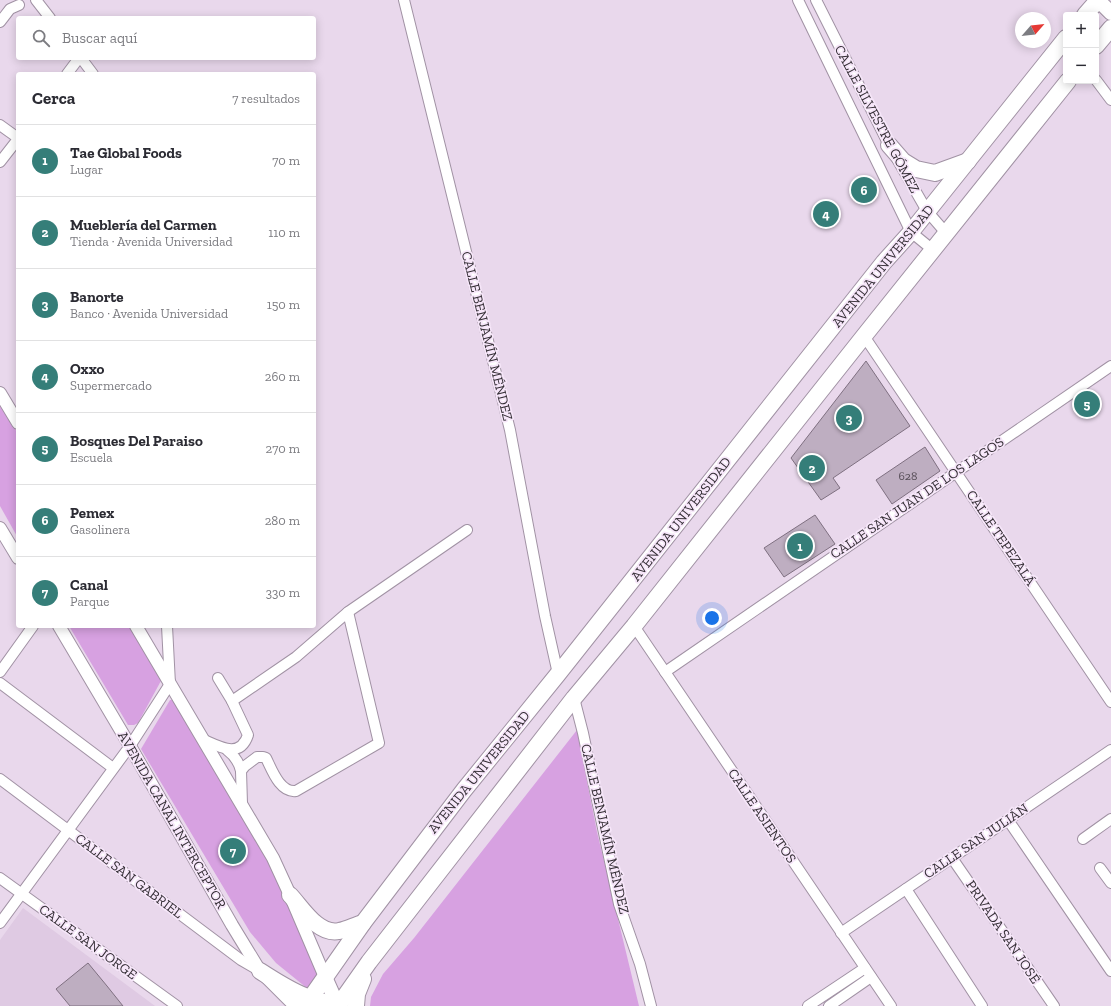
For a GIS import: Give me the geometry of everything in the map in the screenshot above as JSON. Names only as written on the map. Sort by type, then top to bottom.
[{"type":"main road","points":[[1088,12],[1098,0],[1111,13]]},
{"type":"main road","points":[[1099,42],[1111,28]]},
{"type":"main road","name":"AVENIDA UNIVERSIDAD","points":[[307,1002],[363,923],[460,796],[884,262],[912,232],[1063,44]]},
{"type":"main road","name":"AVENIDA UNIVERSIDAD","points":[[338,1006],[369,962],[574,698],[634,626],[1066,84]]},
{"type":"main road","points":[[888,145],[903,161],[916,169],[935,173],[968,161]]},
{"type":"main road","points":[[290,895],[316,924],[326,931],[339,931],[363,923]]},
{"type":"main road","points":[[356,1006],[357,994],[369,962]]},
{"type":"main road","points":[[260,971],[307,1002],[338,1006]]},
{"type":"main road","points":[[325,977],[338,1006]]},
{"type":"street","points":[[36,0],[48,16]]},
{"type":"street","name":"CALLE BENJAMÍN MÉNDEZ","points":[[404,0],[510,430],[545,616],[558,674]]},
{"type":"street","name":"CALLE SILVESTRE GÓMEZ","points":[[798,0],[912,232],[933,250]]},
{"type":"street","name":"CALLE SILVESTRE GÓMEZ","points":[[816,0],[888,145],[927,212],[946,233]]},
{"type":"street","points":[[0,22],[10,9],[19,5]]},
{"type":"street","points":[[68,72],[78,60]]},
{"type":"street","points":[[82,60],[91,72]]},
{"type":"street","points":[[1099,84],[1111,100]]},
{"type":"street","points":[[0,125],[16,137]]},
{"type":"street","points":[[0,162],[16,141]]},
{"type":"street","name":"CALLE TEPEZALÁ","points":[[864,336],[1111,702]]},
{"type":"street","name":"CALLE SAN JUAN DE LOS LAGOS","points":[[664,672],[1111,366]]},
{"type":"street","points":[[0,393],[16,420]]},
{"type":"street","points":[[0,528],[16,555]]},
{"type":"street","points":[[232,701],[296,658],[348,612],[467,530]]},
{"type":"street","points":[[241,771],[258,757],[266,758],[282,786],[286,790],[296,791],[379,743],[348,612]]},
{"type":"street","name":"CALLE ASIENTOS","points":[[634,626],[891,1006]]},
{"type":"street","points":[[0,672],[32,628]]},
{"type":"street","name":"AVENIDA CANAL INTERCEPTOR","points":[[60,628],[260,971],[295,1006]]},
{"type":"street","points":[[137,628],[273,858],[325,977]]},
{"type":"street","points":[[0,923],[130,746],[170,684],[167,628]]},
{"type":"street","points":[[218,678],[232,701],[248,735],[244,743],[237,748],[227,750]]},
{"type":"street","points":[[0,683],[113,768]]},
{"type":"street","name":"CALLE BENJAMÍN MÉNDEZ","points":[[574,698],[619,904],[640,964],[651,1006]]},
{"type":"street","points":[[204,740],[227,750],[238,762],[241,771],[242,804]]},
{"type":"street","name":"CALLE SAN JULIÁN","points":[[841,933],[1111,750]]},
{"type":"street","name":"CALLE SAN GABRIEL","points":[[0,779],[241,960],[260,971]]},
{"type":"street","points":[[1008,820],[1111,972]]},
{"type":"street","points":[[1083,839],[1111,820]]},
{"type":"street","name":"PRIVADA SAN JOSÉ","points":[[952,858],[1054,1006]]},
{"type":"street","points":[[1100,868],[1111,883]]},
{"type":"street","name":"CALLE SAN JORGE","points":[[0,878],[177,1006]]},
{"type":"street","points":[[906,889],[982,1006]]},
{"type":"street","points":[[808,1006],[865,968]]},
{"type":"street","points":[[829,1006],[871,977]]},
{"type":"street","points":[[836,988],[842,997]]},
{"type":"shaded area","points":[[0,404],[16,431],[16,534],[0,506]]},
{"type":"shaded area","points":[[70,628],[132,628],[162,679],[138,723],[128,725]]},
{"type":"shaded area","points":[[170,700],[176,700],[290,897],[322,971],[308,989],[276,963],[250,932],[141,749]]},
{"type":"shaded area","points":[[577,730],[597,832],[639,1006],[370,1006],[371,997],[383,974],[414,938]]},
{"type":"shaded area","points":[[23,908],[155,1006],[0,1006],[0,940]]},
{"type":"building","points":[[866,361],[910,426],[833,478],[840,488],[821,500],[791,458]]},
{"type":"building","points":[[925,447],[940,471],[892,504],[876,480]]},
{"type":"building","points":[[815,515],[835,544],[784,577],[764,548]]},
{"type":"building","points":[[88,963],[123,1006],[70,1006],[56,989]]},
{"type":"place","name":"Pemex","points":[[864,190]]},
{"type":"place","name":"Oxxo","points":[[826,214]]},
{"type":"place","name":"Bosques Del Paraiso","points":[[1087,404]]},
{"type":"place","name":"Banorte","points":[[849,418]]},
{"type":"place","name":"Mueblería del Carmen","points":[[812,468]]},
{"type":"place","name":"Tae Global Foods","points":[[800,546]]},
{"type":"place","name":"Canal","points":[[233,851]]}]
